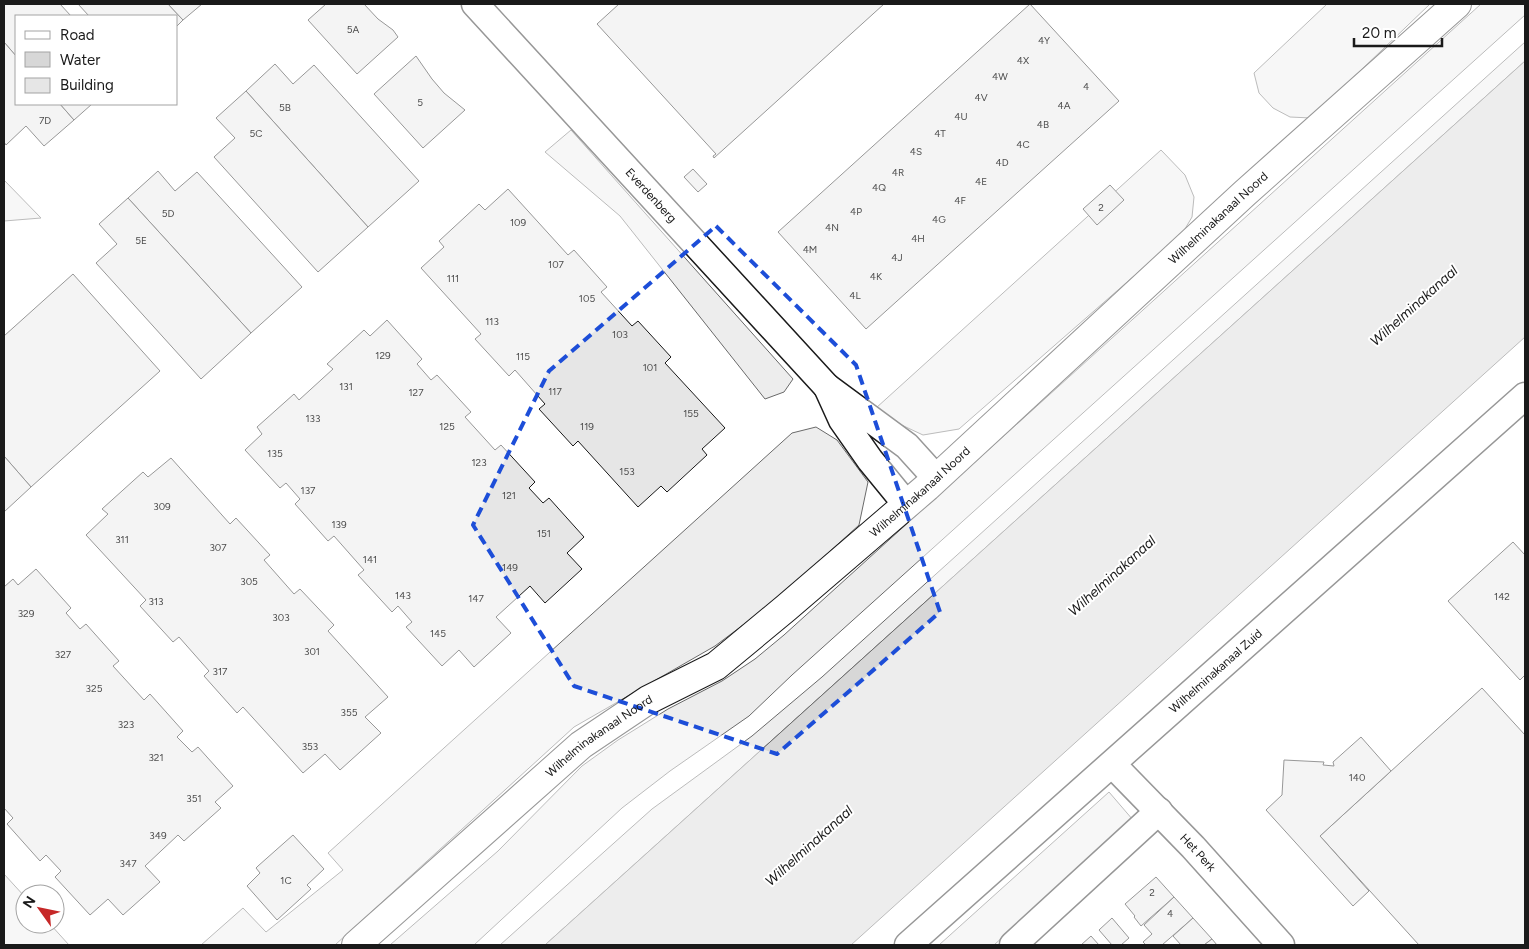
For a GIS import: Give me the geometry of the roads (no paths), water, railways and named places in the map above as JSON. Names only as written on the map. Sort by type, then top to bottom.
[{"type":"street","name":"Everdenberg","points":[[475,4],[827,387],[907,446],[936,478]]},
{"type":"street","name":"Wilhelminakanaal Noord","points":[[356,945],[580,745],[648,700],[716,666],[786,608],[936,478],[1245,193],[1457,4]]},
{"type":"street","name":"Everdenberg","points":[[827,387],[842,420],[870,460],[906,504]]},
{"type":"street","name":"Wilhelminakanaal Zuid","points":[[908,945],[1113,765],[1525,396]]},
{"type":"street","name":"Het Perk","points":[[1113,765],[1159,811],[1281,945]]},
{"type":"street","points":[[1013,945],[1159,811]]},
{"type":"water","name":"Wilhelminakanaal","points":[[1525,61],[1525,337],[851,945],[545,945]]}]
